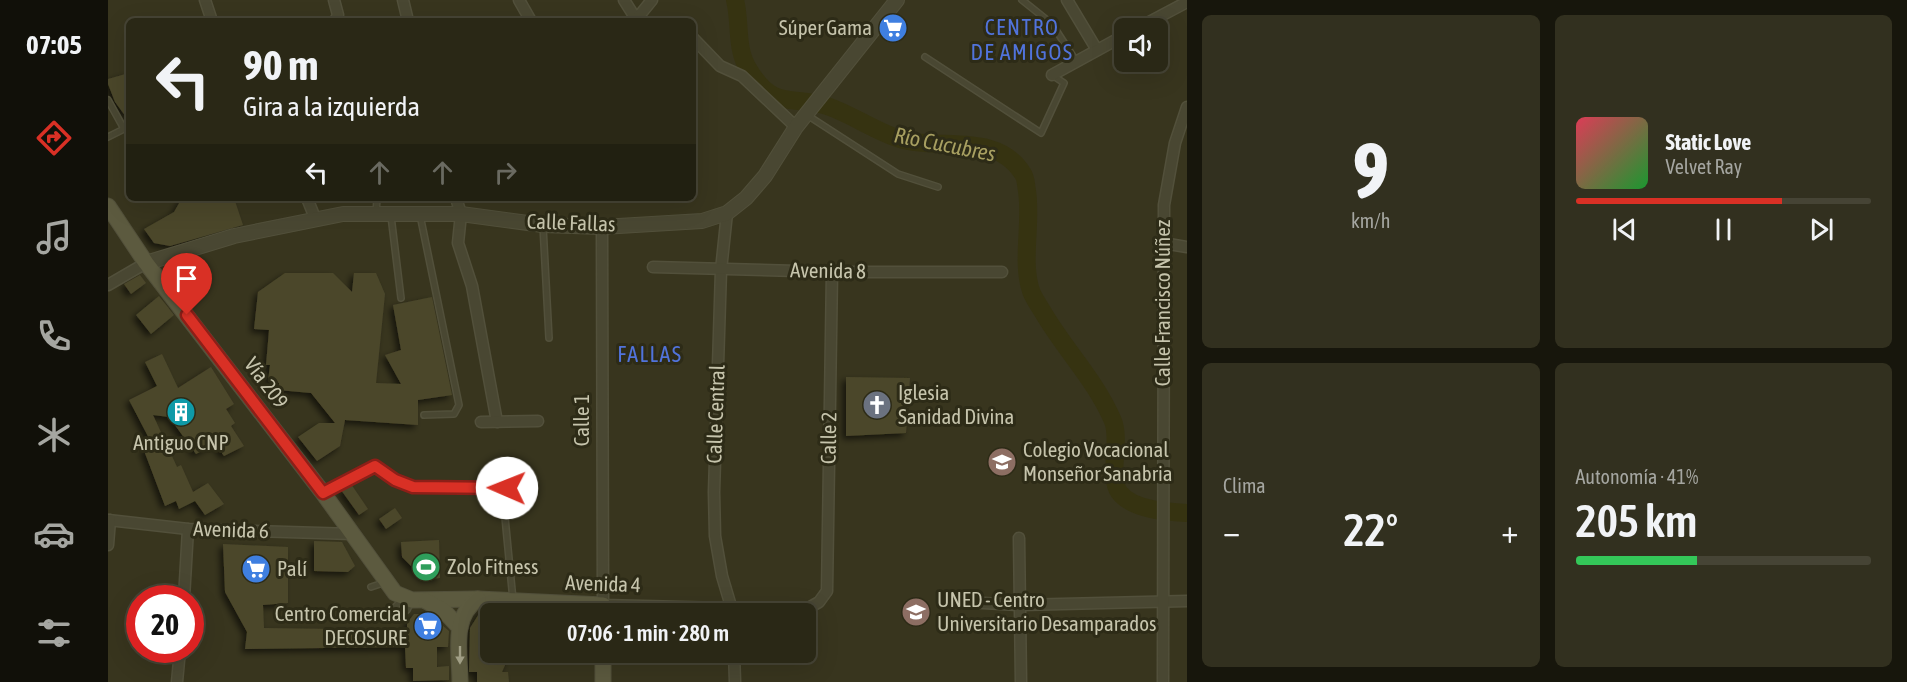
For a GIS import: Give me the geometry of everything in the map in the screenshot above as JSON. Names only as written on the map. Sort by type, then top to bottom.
[{"type":"main road","name":"Vía 209","points":[[108,206],[146,263],[353,534],[378,579],[413,599]]},
{"type":"main road","name":"Avenida 4","points":[[413,599],[478,599],[526,603]]},
{"type":"main road","points":[[413,599],[444,611],[460,628]]},
{"type":"main road","points":[[460,682],[460,628],[463,614],[478,599]]},
{"type":"main road","points":[[603,663],[603,682]]},
{"type":"street","points":[[205,0],[211,18]]},
{"type":"street","points":[[334,0],[338,15],[336,18]]},
{"type":"street","points":[[403,0],[407,18]]},
{"type":"street","points":[[519,0],[529,18]]},
{"type":"street","points":[[624,0],[635,18]]},
{"type":"street","points":[[638,18],[652,0]]},
{"type":"street","name":"Calle Fallas","points":[[146,263],[234,236],[343,214],[391,216],[461,214],[543,225],[602,227],[702,221],[728,213],[746,198],[765,176],[796,127],[828,84],[897,0]]},
{"type":"street","points":[[1067,0],[1097,50]]},
{"type":"street","points":[[1157,18],[1187,2]]},
{"type":"street","points":[[696,41],[720,66],[742,76],[796,127]]},
{"type":"street","points":[[1052,75],[1114,41]]},
{"type":"street","name":"Calle Francisco Núñez","points":[[1163,682],[1161,520],[1164,205],[1175,143],[1187,107]]},
{"type":"street","points":[[308,201],[315,218]]},
{"type":"street","points":[[457,201],[461,214],[458,243],[472,286],[498,422]]},
{"type":"street","name":"Calle Central","points":[[728,213],[721,270],[714,492],[715,536],[722,576],[731,603]]},
{"type":"street","name":"Calle 1","points":[[602,227],[603,603]]},
{"type":"street","points":[[1163,243],[1187,247]]},
{"type":"street","points":[[108,285],[146,263]]},
{"type":"street","name":"Avenida 8","points":[[653,267],[832,272],[1002,272]]},
{"type":"street","name":"Calle 2","points":[[819,602],[827,591],[832,272]]},
{"type":"street","points":[[481,422],[538,421]]},
{"type":"street","points":[[108,545],[109,520]]},
{"type":"street","name":"Avenida 6","points":[[109,520],[295,537],[353,534]]},
{"type":"street","points":[[185,585],[188,529]]},
{"type":"street","points":[[1019,538],[1021,682]]},
{"type":"street","points":[[966,602],[1020,605],[1187,601]]},
{"type":"street","points":[[177,682],[179,663]]},
{"type":"street","points":[[734,663],[735,682]]},
{"type":"lane","points":[[1022,0],[1052,24],[1076,61]]},
{"type":"lane","points":[[925,57],[1041,133],[1064,83],[1052,75]]},
{"type":"lane","points":[[108,100],[123,127],[122,130],[108,137]]},
{"type":"lane","points":[[807,113],[898,174],[938,187]]},
{"type":"lane","points":[[376,215],[377,201]]},
{"type":"lane","points":[[420,215],[459,405],[454,414],[424,415]]},
{"type":"lane","points":[[391,216],[401,298]]},
{"type":"lane","points":[[543,225],[549,338]]},
{"type":"lane","points":[[323,493],[375,466],[395,480],[413,487],[507,488]]},
{"type":"lane","points":[[504,507],[513,602]]},
{"type":"lane","points":[[392,610],[413,599]]},
{"type":"lane","points":[[393,618],[407,610],[413,599]]},
{"type":"building","points":[[126,74],[126,117],[115,102],[108,79]]},
{"type":"building","points":[[180,201],[235,201],[243,225],[170,246],[154,243],[144,229],[174,212]]},
{"type":"building","points":[[285,273],[333,273],[352,292],[354,273],[376,273],[385,294],[376,383],[401,384],[385,355],[401,350],[393,305],[432,297],[452,395],[418,400],[418,425],[345,420],[340,446],[317,461],[298,437],[319,423],[335,423],[311,393],[278,390],[279,383],[268,381],[270,365],[266,365],[269,330],[254,329],[258,292]]},
{"type":"building","points":[[140,275],[146,283],[131,294],[124,284]]},
{"type":"building","points":[[159,296],[174,315],[151,334],[136,315]]},
{"type":"building","name":"Antiguo CNP","points":[[162,354],[178,388],[211,367],[234,404],[226,409],[235,423],[231,426],[244,446],[224,456],[215,444],[196,454],[169,417],[153,415],[177,467],[181,465],[193,492],[208,483],[224,504],[205,515],[195,501],[179,509],[176,501],[165,506],[143,448],[153,446],[129,400],[157,386],[145,362]]},
{"type":"building","name":"Iglesia Sanidad Divina","points":[[846,377],[910,378],[906,433],[846,436]]},
{"type":"building","points":[[351,484],[368,509],[359,515],[341,490]]},
{"type":"building","points":[[395,508],[402,518],[386,529],[379,519]]},
{"type":"building","name":"Zolo Fitness","points":[[439,540],[440,578],[424,579],[402,557],[401,542]]},
{"type":"building","points":[[314,541],[342,542],[355,566],[348,572],[314,571]]},
{"type":"building","points":[[223,544],[288,547],[288,603],[263,605],[264,628],[407,630],[407,623],[414,614],[429,614],[449,631],[448,647],[437,647],[437,667],[449,666],[449,680],[413,681],[413,668],[406,668],[405,647],[245,649],[247,632],[225,592]]},
{"type":"building","points":[[480,612],[480,663],[506,663],[502,672],[508,672],[509,682],[477,682],[477,672],[469,672],[470,628]]},
{"type":"waterway","name":"Río Cucubres","points":[[735,0],[740,44],[745,62],[758,83],[775,97],[827,106],[897,138],[913,142],[982,147],[1012,160],[1026,182],[1027,267],[1031,291],[1053,328],[1098,393],[1113,421],[1116,438],[1114,468],[1119,492],[1132,503],[1141,506],[1161,511],[1187,513]]},
{"type":"place","name":"Súper Gama","points":[[893,28]]},
{"type":"place","name":"Iglesia Sanidad Divina","points":[[877,405]]},
{"type":"place","name":"Antiguo CNP","points":[[181,412]]},
{"type":"place","name":"Colegio Vocacional Monseñor Sanabria","points":[[1002,462]]},
{"type":"place","name":"Zolo Fitness","points":[[426,567]]},
{"type":"place","name":"Palí","points":[[256,569]]},
{"type":"place","name":"UNED - Centro Universitario Desamparados","points":[[916,612]]},
{"type":"place","name":"Centro Comercial DECOSURE","points":[[428,626]]},
{"type":"district","name":"CENTRO DE AMIGOS","points":[[1022,40]]},
{"type":"district","name":"FALLAS","points":[[650,354]]},
{"type":"route","points":[[187,315],[323,493],[375,466],[395,480],[413,487],[507,488]]}]
